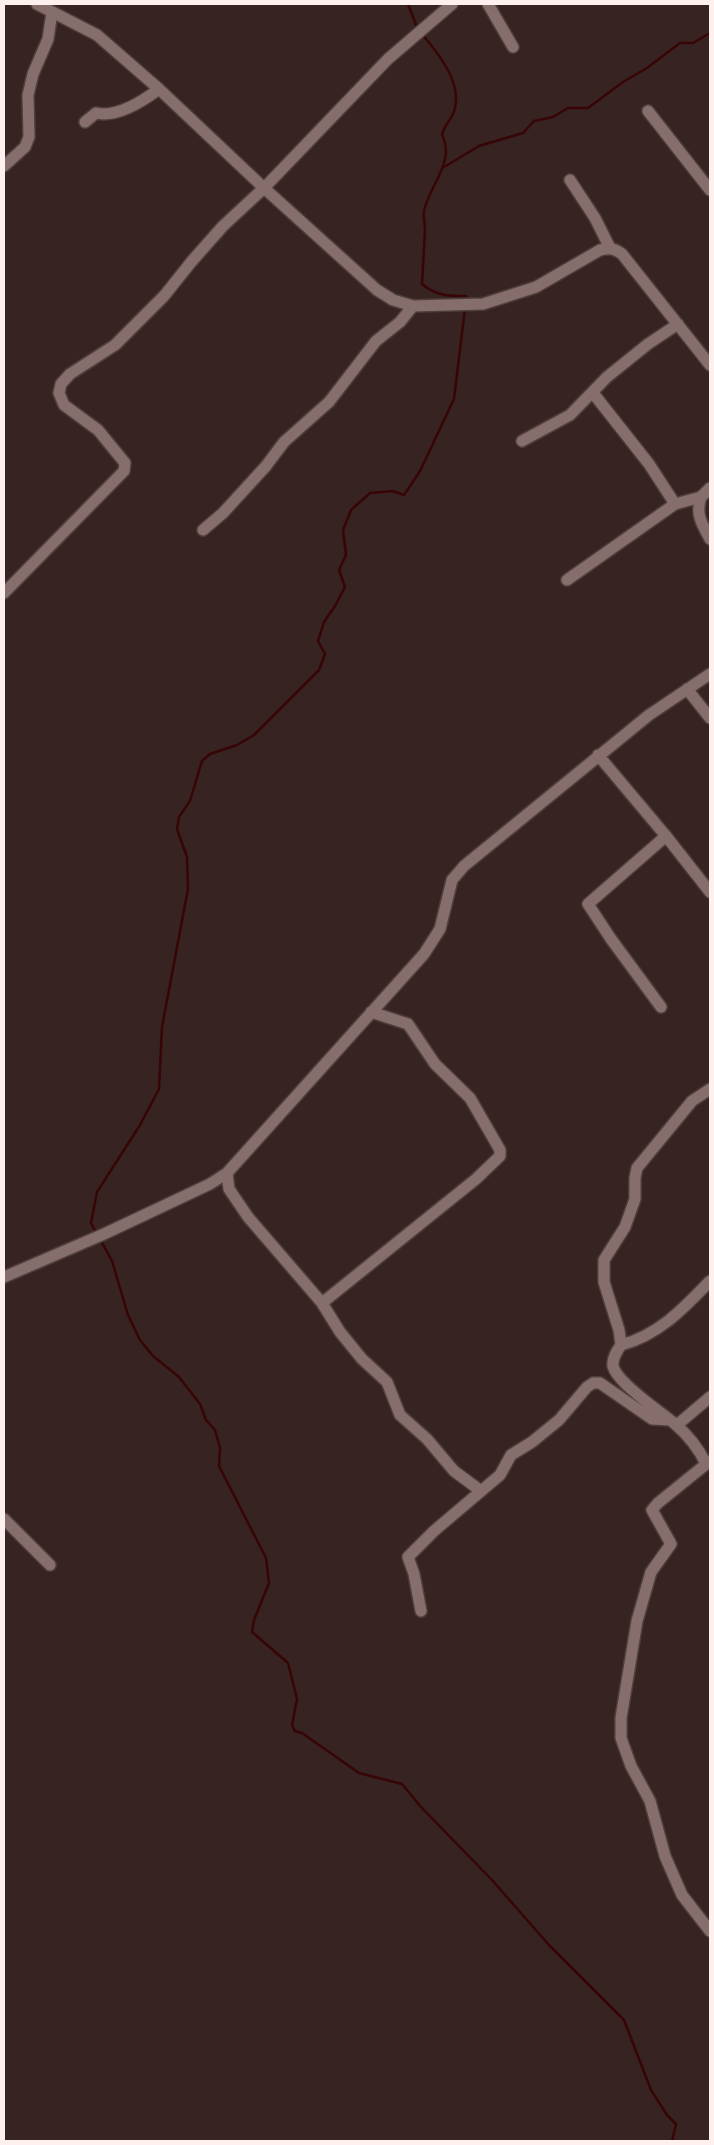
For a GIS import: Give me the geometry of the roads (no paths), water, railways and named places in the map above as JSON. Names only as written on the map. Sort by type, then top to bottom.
[{"type":"street","points":[[37,4],[97,35],[159,89],[264,188],[377,290],[393,300],[413,306],[483,304],[536,287],[600,250],[610,248],[622,254],[710,365]]},
{"type":"street","points":[[4,593],[124,471],[125,463],[98,430],[64,405],[59,393],[62,384],[70,374],[115,345],[164,296],[192,261],[224,226],[264,188],[388,59],[452,4]]},
{"type":"street","points":[[488,4],[514,47]]},
{"type":"street","points":[[4,166],[24,147],[28,137],[28,95],[33,74],[48,39],[52,12]]},
{"type":"street","points":[[85,122],[96,114],[105,116],[129,107],[144,100],[159,89]]},
{"type":"street","points":[[648,111],[710,190]]},
{"type":"street","points":[[570,180],[595,218],[610,248]]},
{"type":"street","points":[[202,530],[229,506],[266,466],[284,442],[329,402],[376,341],[400,322],[413,306]]},
{"type":"street","points":[[522,441],[570,415],[607,377],[648,344],[678,324]]},
{"type":"street","points":[[592,392],[649,464],[675,504]]},
{"type":"street","points":[[567,580],[675,504],[700,497],[710,488]]},
{"type":"street","points":[[700,497],[697,508],[702,525],[710,539]]},
{"type":"street","points":[[4,1277],[104,1234],[210,1184],[227,1174],[424,954],[440,929],[452,880],[472,860],[598,755],[649,715],[710,674]]},
{"type":"street","points":[[687,689],[710,718]]},
{"type":"street","points":[[598,755],[710,892]]},
{"type":"street","points":[[661,1007],[588,904],[666,836]]},
{"type":"street","points":[[322,1303],[476,1179],[500,1156],[500,1150],[470,1098],[435,1064],[408,1024],[371,1012]]},
{"type":"street","points":[[622,1345],[604,1282],[604,1260],[625,1227],[635,1199],[635,1178],[638,1168],[692,1101],[710,1089]]},
{"type":"street","points":[[227,1174],[229,1189],[248,1217],[322,1303],[340,1332],[362,1359],[387,1382],[400,1414],[427,1439],[454,1471],[481,1491]]},
{"type":"street","points":[[710,1281],[666,1324],[632,1342],[622,1345],[614,1357],[614,1367],[629,1386],[673,1423],[700,1451],[708,1463],[658,1503],[652,1510],[671,1544],[651,1572],[637,1621],[621,1718],[620,1738],[631,1766],[650,1802],[665,1856],[682,1895],[710,1931]]},
{"type":"street","points":[[421,1611],[414,1574],[408,1557],[434,1531],[500,1475],[511,1455],[532,1442],[559,1420],[593,1383],[600,1383],[652,1419],[673,1423],[710,1397]]},
{"type":"street","points":[[4,1519],[50,1565]]},
{"type":"waterway","points":[[408,4],[418,30]]},
{"type":"waterway","points":[[444,167],[479,146],[523,133],[534,121],[553,117],[568,108],[588,108],[680,43],[693,43],[710,33]]},
{"type":"waterway","points":[[422,34],[447,68],[455,88],[456,98],[454,112],[442,135],[446,154],[444,164],[424,211],[425,230],[422,284],[438,293],[466,296],[466,300]]},
{"type":"waterway","points":[[97,1234],[91,1223],[97,1192],[140,1125],[159,1089],[162,1027],[188,889],[187,857],[177,829],[179,817],[190,801],[202,761],[210,754],[237,745],[254,735],[319,670],[325,654],[318,641],[324,622],[345,587],[339,570],[346,555],[343,530],[351,510],[370,493],[393,491],[404,495],[420,471],[454,399],[465,308]]},
{"type":"waterway","points":[[100,1239],[112,1261],[128,1315],[140,1340],[153,1356],[179,1377],[200,1404],[206,1420],[215,1430],[220,1448],[219,1466],[266,1558],[269,1583],[254,1620],[252,1632],[288,1663],[297,1699],[292,1725],[295,1731],[302,1733],[359,1773],[402,1784],[421,1807],[492,1880],[549,1945],[624,2020],[651,2090],[667,2115],[676,2124],[672,2141]]}]
